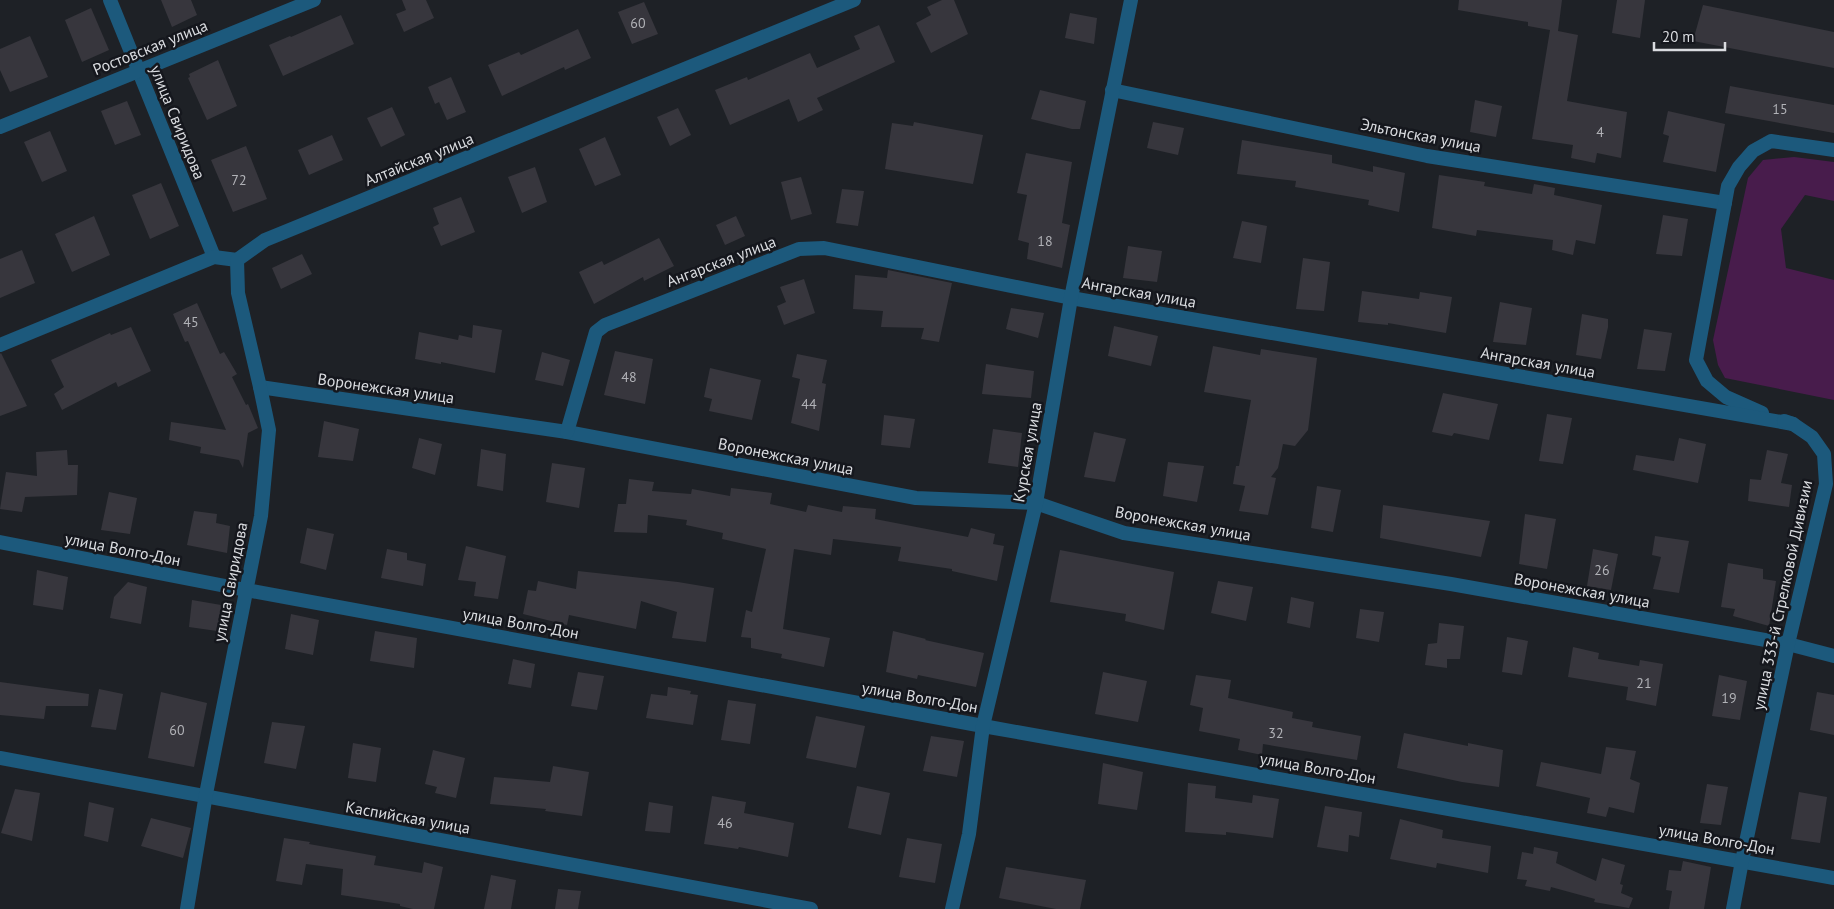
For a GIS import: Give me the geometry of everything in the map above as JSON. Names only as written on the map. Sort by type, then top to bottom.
[{"type":"street","name":"улица Свиридова","points":[[110,0],[214,257]]},
{"type":"street","name":"Ростовская улица","points":[[0,127],[314,0]]},
{"type":"street","name":"Алтайская улица","points":[[237,260],[265,240],[854,0]]},
{"type":"street","name":"Курская улица","points":[[952,909],[969,834],[983,726],[1036,503],[1071,298],[1130,0]]},
{"type":"street","name":"Эльтонская улица","points":[[1112,90],[1427,156],[1725,203]]},
{"type":"street","name":"улица 333-й Стрелковой Дивизии","points":[[1733,909],[1788,644],[1826,484],[1824,454],[1812,437],[1793,424],[1726,397],[1707,381],[1696,360],[1728,186],[1739,167],[1754,151],[1770,141],[1834,150]]},
{"type":"street","name":"Ангарская улица","points":[[567,432],[596,332],[604,326],[799,249],[824,248],[1071,298],[1793,424]]},
{"type":"street","points":[[0,345],[214,257],[237,260]]},
{"type":"street","name":"улица Свиридова","points":[[187,909],[206,798],[261,516],[269,430],[238,293],[237,260]]},
{"type":"street","name":"Воронежская улица","points":[[260,387],[567,432],[916,498],[1036,503],[1124,533],[1451,584],[1788,644],[1834,656]]},
{"type":"street","name":"улица Волго-Дон","points":[[0,542],[246,590],[983,726],[1834,878]]},
{"type":"street","name":"Каспийская улица","points":[[0,758],[206,798],[811,909]]},
{"type":"shaded area","points":[[1794,157],[1834,162],[1834,201],[1805,195],[1781,229],[1786,268],[1834,280],[1834,400],[1725,378],[1718,365],[1713,340],[1748,178],[1763,160]]},
{"type":"building","points":[[161,0],[191,0],[197,15],[172,27]]},
{"type":"building","points":[[402,0],[426,0],[434,18],[404,32],[396,14],[406,10]]},
{"type":"building","points":[[942,0],[954,0],[968,34],[931,53],[916,23],[931,15],[927,7]]},
{"type":"building","points":[[1459,0],[1562,0],[1558,31],[1578,35],[1567,101],[1627,112],[1621,158],[1597,153],[1595,163],[1571,158],[1573,145],[1532,139],[1550,30],[1528,26],[1528,22],[1458,10]]},
{"type":"building","points":[[1617,0],[1645,0],[1640,38],[1612,33]]},
{"type":"building","points":[[644,2],[658,34],[632,44],[618,12]]},
{"type":"building","points":[[1703,5],[1834,32],[1834,68],[1693,41]]},
{"type":"building","points":[[91,8],[109,50],[82,62],[65,20]]},
{"type":"building","points":[[1070,13],[1097,18],[1094,44],[1065,38]]},
{"type":"building","points":[[341,15],[354,44],[283,76],[269,45]]},
{"type":"building","points":[[879,25],[895,62],[817,98],[823,110],[798,122],[789,99],[730,125],[715,90],[747,77],[748,80],[810,53],[817,68],[860,49],[854,36]]},
{"type":"building","points":[[578,29],[591,58],[565,70],[564,67],[502,96],[488,65],[519,52],[521,55]]},
{"type":"building","points":[[30,36],[48,77],[10,92],[0,70],[0,49]]},
{"type":"building","points":[[218,60],[237,106],[207,120],[188,78],[190,77],[189,74]]},
{"type":"building","points":[[451,77],[466,112],[447,120],[439,102],[435,104],[428,87]]},
{"type":"building","points":[[1730,86],[1834,105],[1834,133],[1725,113]]},
{"type":"building","points":[[1040,90],[1086,101],[1080,129],[1072,129],[1031,119]]},
{"type":"building","points":[[1475,100],[1502,106],[1496,137],[1470,132]]},
{"type":"building","points":[[127,101],[141,135],[115,145],[101,111]]},
{"type":"building","points":[[392,107],[405,135],[381,147],[367,118]]},
{"type":"building","points":[[678,108],[691,135],[670,146],[657,117]]},
{"type":"building","points":[[1668,111],[1725,124],[1716,172],[1663,162],[1669,136],[1663,134]]},
{"type":"building","points":[[914,122],[983,135],[973,184],[885,169],[892,123],[913,126]]},
{"type":"building","points":[[1153,122],[1184,128],[1178,155],[1147,148]]},
{"type":"building","points":[[50,131],[67,171],[42,182],[24,142]]},
{"type":"building","points":[[332,135],[343,160],[309,175],[298,150]]},
{"type":"building","points":[[605,137],[621,175],[595,186],[579,149]]},
{"type":"building","points":[[1242,140],[1332,155],[1332,163],[1373,172],[1373,166],[1405,173],[1399,212],[1368,205],[1369,200],[1295,187],[1296,181],[1237,174]]},
{"type":"building","points":[[246,146],[267,199],[233,212],[211,160]]},
{"type":"building","points":[[1026,153],[1072,162],[1062,223],[1070,225],[1062,268],[1027,259],[1029,243],[1018,240],[1027,195],[1017,193]]},
{"type":"building","points":[[535,167],[547,202],[522,213],[508,177]]},
{"type":"building","points":[[1439,175],[1485,182],[1484,186],[1532,194],[1534,184],[1555,188],[1554,195],[1602,205],[1595,244],[1576,240],[1573,255],[1552,250],[1553,240],[1477,230],[1476,236],[1432,228]]},
{"type":"building","points":[[801,177],[812,214],[791,220],[781,182]]},
{"type":"building","points":[[161,183],[179,226],[150,239],[132,195]]},
{"type":"building","points":[[842,189],[864,191],[858,226],[836,223]]},
{"type":"building","points":[[461,197],[475,232],[441,246],[433,227],[439,224],[433,208]]},
{"type":"building","points":[[1663,215],[1688,219],[1682,256],[1656,254]]},
{"type":"building","points":[[94,216],[110,255],[72,272],[55,234]]},
{"type":"building","points":[[736,216],[745,236],[725,245],[716,225]]},
{"type":"building","points":[[1242,221],[1267,226],[1261,263],[1233,258]]},
{"type":"building","points":[[659,238],[674,266],[644,281],[643,277],[594,304],[579,272],[602,261],[604,265]]},
{"type":"building","points":[[1128,246],[1162,251],[1157,282],[1123,278]]},
{"type":"building","points":[[22,250],[35,283],[0,298],[0,259]]},
{"type":"building","points":[[302,254],[312,274],[281,289],[272,268]]},
{"type":"building","points":[[1303,258],[1330,262],[1324,311],[1296,309]]},
{"type":"building","points":[[888,270],[952,283],[939,342],[921,339],[924,328],[881,327],[883,311],[853,309],[855,275],[887,278]]},
{"type":"building","points":[[804,279],[815,313],[784,325],[777,306],[786,302],[780,287]]},
{"type":"building","points":[[1362,291],[1419,299],[1420,292],[1452,297],[1446,333],[1388,323],[1388,325],[1358,322]]},
{"type":"building","points":[[1500,302],[1532,308],[1526,345],[1493,342]]},
{"type":"building","points":[[197,303],[220,354],[224,352],[237,374],[232,377],[246,405],[248,404],[258,428],[248,433],[243,468],[239,460],[200,453],[201,447],[169,440],[171,422],[226,430],[188,341],[185,342],[173,314]]},
{"type":"building","points":[[1011,308],[1044,313],[1038,338],[1006,329]]},
{"type":"building","points":[[1582,314],[1608,319],[1601,359],[1576,355]]},
{"type":"building","points":[[473,325],[502,330],[495,373],[441,362],[441,364],[415,359],[419,332],[458,340],[459,335],[472,338]]},
{"type":"building","points":[[1114,326],[1158,336],[1151,366],[1108,356]]},
{"type":"building","points":[[131,327],[151,371],[118,387],[116,382],[62,410],[54,394],[64,387],[51,360],[110,333],[111,335]]},
{"type":"building","points":[[1644,329],[1672,333],[1665,371],[1637,369]]},
{"type":"building","points":[[1213,346],[1260,355],[1261,349],[1317,358],[1308,430],[1295,446],[1283,444],[1278,468],[1271,477],[1276,478],[1268,515],[1239,511],[1245,486],[1233,484],[1236,466],[1239,466],[1251,400],[1204,392]]},
{"type":"building","points":[[615,351],[653,359],[645,404],[604,395]]},
{"type":"building","points":[[542,352],[570,360],[563,386],[535,380]]},
{"type":"building","points":[[0,354],[27,406],[0,416]]},
{"type":"building","points":[[797,354],[827,360],[822,383],[826,384],[819,431],[791,423],[800,379],[792,377]]},
{"type":"building","points":[[986,364],[1034,371],[1031,398],[982,394]]},
{"type":"building","points":[[710,368],[761,380],[752,420],[709,411],[712,399],[704,397]]},
{"type":"building","points":[[1443,393],[1498,404],[1489,440],[1454,433],[1452,436],[1432,432]]},
{"type":"building","points":[[1547,414],[1572,418],[1563,464],[1539,461]]},
{"type":"building","points":[[884,415],[915,419],[910,448],[881,445]]},
{"type":"building","points":[[324,421],[359,429],[353,461],[318,457]]},
{"type":"building","points":[[993,429],[1022,433],[1018,467],[988,463]]},
{"type":"building","points":[[1094,432],[1126,439],[1115,482],[1084,477]]},
{"type":"building","points":[[419,438],[442,444],[435,475],[412,468]]},
{"type":"building","points":[[1679,438],[1706,444],[1698,483],[1633,470],[1636,455],[1674,461]]},
{"type":"building","points":[[481,449],[506,454],[503,491],[477,486]]},
{"type":"building","points":[[67,450],[68,465],[78,465],[77,495],[25,497],[22,512],[0,509],[6,472],[37,476],[36,452]]},
{"type":"building","points":[[1767,450],[1788,454],[1781,483],[1792,485],[1789,507],[1748,501],[1750,479],[1761,480]]},
{"type":"building","points":[[1168,462],[1204,466],[1197,502],[1163,496]]},
{"type":"building","points":[[552,463],[585,468],[579,508],[546,502]]},
{"type":"building","points":[[629,479],[654,482],[652,491],[691,494],[692,489],[730,496],[731,488],[772,493],[770,504],[806,512],[808,505],[842,512],[843,506],[876,509],[875,519],[968,537],[971,528],[995,534],[993,544],[1004,546],[997,581],[952,571],[952,569],[898,561],[901,547],[833,539],[831,555],[794,549],[783,629],[830,638],[824,667],[781,658],[782,654],[751,648],[751,638],[741,637],[746,610],[752,612],[766,549],[722,539],[723,533],[686,525],[687,520],[648,515],[647,533],[614,532],[618,504],[626,504]]},
{"type":"building","points":[[1317,486],[1341,490],[1333,532],[1311,528]]},
{"type":"building","points":[[109,492],[137,498],[130,534],[101,530]]},
{"type":"building","points":[[1383,505],[1490,521],[1481,557],[1380,538]]},
{"type":"building","points":[[194,511],[217,514],[216,523],[230,526],[227,553],[187,545]]},
{"type":"building","points":[[1525,514],[1556,519],[1547,569],[1519,564]]},
{"type":"building","points":[[307,528],[334,534],[326,570],[300,563]]},
{"type":"building","points":[[1655,536],[1689,541],[1679,593],[1653,589],[1661,557],[1652,555]]},
{"type":"building","points":[[466,546],[506,556],[498,599],[474,596],[476,582],[458,580]]},
{"type":"building","points":[[387,549],[407,553],[407,560],[426,564],[423,586],[381,578]]},
{"type":"building","points":[[1593,549],[1618,554],[1611,590],[1587,586]]},
{"type":"building","points":[[1060,550],[1174,572],[1164,630],[1125,621],[1126,614],[1050,602]]},
{"type":"building","points":[[1728,563],[1763,569],[1763,579],[1776,581],[1769,626],[1733,616],[1735,609],[1721,607]]},
{"type":"building","points":[[37,570],[68,577],[63,610],[33,605]]},
{"type":"building","points":[[578,571],[714,588],[706,642],[672,638],[677,612],[641,601],[636,629],[569,615],[567,625],[523,614],[528,590],[536,591],[538,581],[576,589]]},
{"type":"building","points":[[1218,581],[1253,587],[1246,621],[1211,613]]},
{"type":"building","points":[[128,582],[147,587],[141,624],[110,618],[114,597]]},
{"type":"building","points":[[1291,597],[1314,602],[1310,628],[1287,623]]},
{"type":"building","points":[[192,600],[227,606],[224,632],[189,627]]},
{"type":"building","points":[[1360,609],[1384,612],[1379,642],[1356,638]]},
{"type":"building","points":[[291,614],[319,620],[313,655],[285,649]]},
{"type":"building","points":[[1439,623],[1464,626],[1460,659],[1447,659],[1447,668],[1425,665],[1428,644],[1437,643]]},
{"type":"building","points":[[375,631],[417,638],[414,668],[370,661]]},
{"type":"building","points":[[893,631],[984,653],[976,687],[918,675],[917,679],[886,672]]},
{"type":"building","points":[[1507,637],[1528,641],[1522,675],[1502,672]]},
{"type":"building","points":[[1573,647],[1599,653],[1598,659],[1639,666],[1640,660],[1663,664],[1656,706],[1626,700],[1628,687],[1568,677]]},
{"type":"building","points":[[513,659],[535,664],[531,688],[508,684]]},
{"type":"building","points":[[578,672],[604,676],[597,710],[571,706]]},
{"type":"building","points":[[1103,672],[1147,681],[1138,722],[1095,714]]},
{"type":"building","points":[[1196,675],[1231,680],[1228,698],[1293,712],[1292,718],[1313,722],[1312,727],[1361,736],[1357,760],[1263,744],[1262,755],[1238,750],[1240,739],[1199,731],[1203,708],[1190,705]]},
{"type":"building","points":[[1719,675],[1747,681],[1740,720],[1712,716]]},
{"type":"building","points":[[0,682],[89,694],[88,706],[46,706],[44,719],[0,715]]},
{"type":"building","points":[[668,687],[691,691],[690,694],[698,695],[693,725],[646,718],[651,694],[667,696]]},
{"type":"building","points":[[99,689],[123,694],[116,730],[91,727]]},
{"type":"building","points":[[161,692],[207,703],[194,767],[148,758]]},
{"type":"building","points":[[1817,692],[1834,695],[1834,735],[1810,730]]},
{"type":"building","points":[[728,700],[756,704],[750,744],[721,740]]},
{"type":"building","points":[[816,716],[865,726],[856,768],[806,758]]},
{"type":"building","points":[[272,722],[305,726],[296,769],[264,763]]},
{"type":"building","points":[[1404,733],[1468,746],[1468,743],[1503,750],[1499,787],[1462,782],[1397,768]]},
{"type":"building","points":[[931,736],[964,741],[957,777],[923,771]]},
{"type":"building","points":[[353,743],[381,748],[376,782],[348,778]]},
{"type":"building","points":[[1606,747],[1636,751],[1630,779],[1640,783],[1634,813],[1609,807],[1606,817],[1587,813],[1590,798],[1536,786],[1541,762],[1601,774]]},
{"type":"building","points":[[433,750],[465,758],[456,798],[435,793],[437,787],[425,784]]},
{"type":"building","points":[[1103,763],[1143,772],[1137,810],[1098,804]]},
{"type":"building","points":[[553,766],[589,772],[582,816],[545,811],[546,809],[490,804],[494,777],[550,782]]},
{"type":"building","points":[[1188,783],[1216,786],[1215,798],[1252,803],[1253,795],[1279,799],[1273,838],[1226,832],[1226,835],[1185,832]]},
{"type":"building","points":[[1707,784],[1728,787],[1721,825],[1700,823]]},
{"type":"building","points":[[857,786],[890,793],[881,835],[848,828]]},
{"type":"building","points":[[15,789],[40,793],[32,841],[1,833]]},
{"type":"building","points":[[1799,792],[1827,797],[1820,843],[1791,839]]},
{"type":"building","points":[[712,796],[746,802],[744,813],[794,823],[788,857],[739,847],[738,849],[704,844]]},
{"type":"building","points":[[89,802],[114,808],[108,842],[84,836]]},
{"type":"building","points":[[649,802],[673,806],[670,833],[645,831]]},
{"type":"building","points":[[1325,806],[1362,812],[1359,837],[1349,835],[1348,852],[1317,847]]},
{"type":"building","points":[[151,818],[191,828],[183,858],[141,846]]},
{"type":"building","points":[[1400,819],[1443,830],[1442,838],[1491,846],[1488,873],[1437,863],[1436,868],[1390,859]]},
{"type":"building","points":[[284,838],[376,856],[374,865],[422,873],[424,862],[443,867],[434,909],[413,909],[400,906],[400,904],[341,895],[343,869],[306,864],[302,885],[276,881]]},
{"type":"building","points":[[907,838],[942,844],[935,883],[899,877]]},
{"type":"building","points":[[1534,847],[1558,852],[1556,863],[1596,881],[1602,858],[1625,865],[1620,884],[1623,885],[1621,893],[1633,898],[1629,908],[1594,902],[1595,899],[1551,887],[1550,891],[1525,886],[1527,880],[1517,879],[1522,852],[1533,854]]},
{"type":"building","points":[[1683,861],[1711,867],[1704,909],[1669,909],[1672,891],[1666,890],[1669,870],[1681,871]]},
{"type":"building","points":[[1006,867],[1086,880],[1080,909],[1056,909],[999,898]]},
{"type":"building","points":[[491,875],[516,880],[511,909],[484,909]]},
{"type":"building","points":[[558,889],[581,891],[578,909],[555,909]]}]
